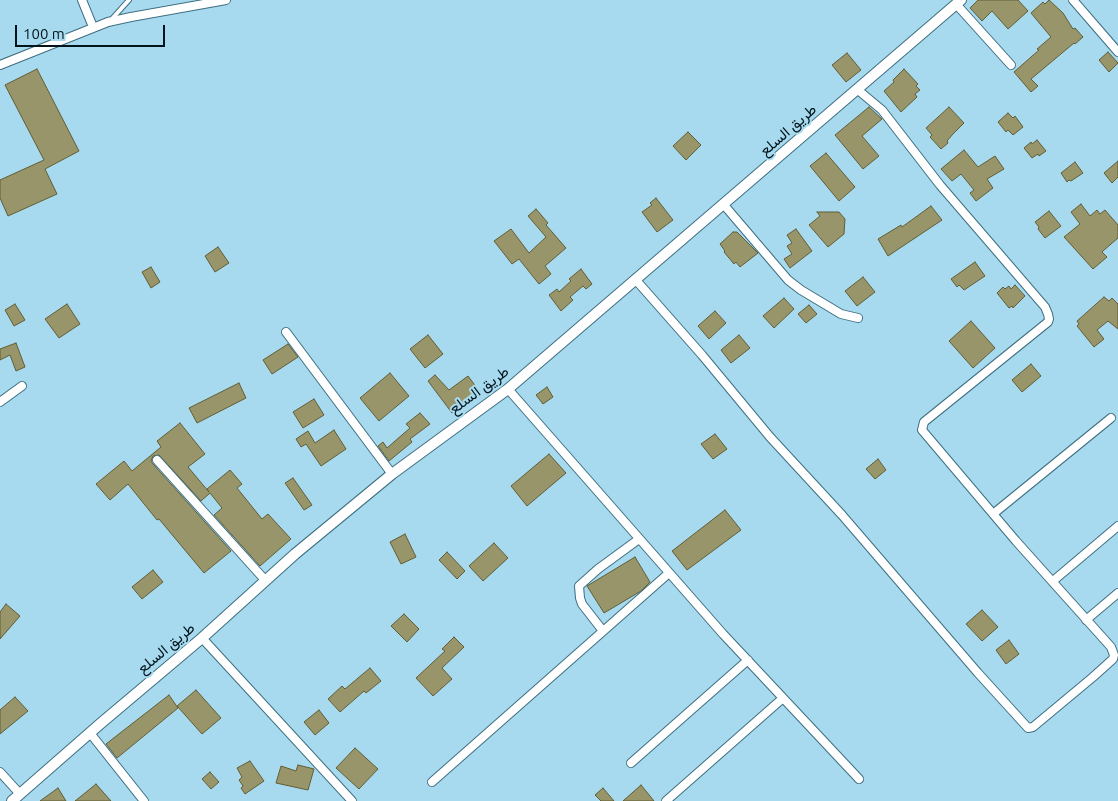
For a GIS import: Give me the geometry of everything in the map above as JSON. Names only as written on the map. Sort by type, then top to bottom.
[{"type":"street","points":[[82,0],[92,27]]},
{"type":"street","points":[[0,65],[108,22],[226,0]]},
{"type":"street","points":[[1073,0],[1118,52]]},
{"type":"street","points":[[959,2],[1011,65]]},
{"type":"street","name":"طريق السلع","points":[[16,798],[202,638],[295,554],[392,474],[508,389],[959,2]]},
{"type":"street","points":[[635,279],[702,354],[770,437],[842,515],[1028,728],[1033,727],[1111,662],[1114,652],[1111,647],[924,435],[922,426],[924,422],[1048,322],[1048,314],[1041,303],[940,185],[882,110],[858,90]]},
{"type":"street","points":[[724,205],[788,280],[800,290],[841,314],[858,318]]},
{"type":"street","points":[[286,332],[392,474]]},
{"type":"street","points":[[0,402],[22,386]]},
{"type":"street","points":[[508,389],[669,573],[859,779]]},
{"type":"street","points":[[993,514],[1110,418]]},
{"type":"street","points":[[157,460],[265,580]]},
{"type":"street","points":[[1053,582],[1118,526]]},
{"type":"street","points":[[603,631],[582,604],[578,586],[639,539]]},
{"type":"street","points":[[432,782],[669,573]]},
{"type":"street","points":[[1086,620],[1118,593]]},
{"type":"street","points":[[202,638],[352,801]]},
{"type":"street","points":[[632,763],[748,660]]},
{"type":"street","points":[[669,800],[783,698]]},
{"type":"street","points":[[90,733],[144,801]]},
{"type":"street","points":[[0,772],[16,798]]},
{"type":"lane","points":[[108,22],[129,0]]},
{"type":"building","points":[[978,0],[1018,0],[1028,11],[1008,29],[992,11],[982,21],[970,8]]},
{"type":"building","points":[[1049,0],[1063,13],[1073,29],[1075,28],[1083,37],[1031,79],[1038,86],[1031,92],[1014,72],[1051,37],[1031,13],[1043,2],[1045,4]]},
{"type":"building","points":[[1108,52],[1118,63],[1109,72],[1099,60]]},
{"type":"building","points":[[847,53],[861,70],[846,82],[832,65]]},
{"type":"building","points":[[37,69],[79,151],[45,169],[57,194],[8,216],[0,198],[0,180],[44,160],[5,85]]},
{"type":"building","points":[[904,69],[918,84],[916,86],[920,90],[915,94],[917,97],[901,112],[884,91]]},
{"type":"building","points":[[869,107],[882,119],[862,136],[879,156],[863,169],[835,135]]},
{"type":"building","points":[[949,107],[964,123],[941,149],[930,137],[932,135],[926,128]]},
{"type":"building","points":[[1008,113],[1013,118],[1015,116],[1023,127],[1013,135],[1008,130],[1006,132],[998,122]]},
{"type":"building","points":[[688,132],[701,145],[686,160],[673,146]]},
{"type":"building","points":[[1037,140],[1046,151],[1032,158],[1024,148]]},
{"type":"building","points":[[964,150],[978,167],[995,156],[1004,169],[987,179],[993,188],[976,201],[970,193],[974,190],[961,174],[952,181],[941,169]]},
{"type":"building","points":[[826,153],[855,187],[839,201],[810,166]]},
{"type":"building","points":[[1118,161],[1118,177],[1112,183],[1104,173]]},
{"type":"building","points":[[1075,162],[1083,173],[1067,182],[1061,173]]},
{"type":"building","points":[[656,198],[673,220],[657,232],[642,212],[652,205],[650,203]]},
{"type":"building","points":[[1081,204],[1090,216],[1097,210],[1100,214],[1105,210],[1118,225],[1118,238],[1102,252],[1107,257],[1093,269],[1064,237],[1080,224],[1071,212]]},
{"type":"building","points":[[931,206],[942,220],[888,256],[878,239],[901,225],[902,227]]},
{"type":"building","points":[[536,209],[548,223],[546,225],[566,248],[545,266],[551,274],[539,284],[519,259],[512,264],[494,241],[511,229],[529,253],[546,237],[528,216]]},
{"type":"building","points":[[1049,211],[1061,226],[1045,238],[1035,222]]},
{"type":"building","points":[[817,212],[839,212],[845,219],[844,234],[828,247],[809,225],[820,216]]},
{"type":"building","points":[[796,229],[812,251],[790,268],[784,259],[792,254],[787,246],[792,243],[787,235]]},
{"type":"building","points":[[733,232],[737,232],[758,253],[740,267],[736,262],[734,264],[720,244]]},
{"type":"building","points":[[218,247],[229,263],[215,272],[205,256]]},
{"type":"building","points":[[975,262],[985,276],[964,290],[959,285],[957,287],[951,279]]},
{"type":"building","points":[[151,267],[160,282],[151,288],[142,272]]},
{"type":"building","points":[[581,269],[592,284],[586,289],[583,286],[570,297],[573,300],[561,311],[549,295],[557,289],[559,292],[571,281],[569,279]]},
{"type":"building","points":[[863,277],[875,292],[857,306],[845,291]]},
{"type":"building","points":[[1015,285],[1025,296],[1013,308],[1012,306],[1009,308],[997,293],[1003,287],[1005,289],[1009,286],[1011,289]]},
{"type":"building","points":[[1104,297],[1109,301],[1112,298],[1118,304],[1118,329],[1108,321],[1097,330],[1104,339],[1094,347],[1077,326],[1079,324],[1077,321]]},
{"type":"building","points":[[784,298],[794,309],[774,328],[763,316]]},
{"type":"building","points":[[15,304],[25,320],[14,326],[5,310]]},
{"type":"building","points":[[67,304],[80,324],[59,338],[45,319]]},
{"type":"building","points":[[809,305],[817,314],[806,323],[798,314]]},
{"type":"building","points":[[715,311],[726,323],[709,339],[698,326]]},
{"type":"building","points":[[971,321],[995,348],[973,368],[949,341]]},
{"type":"building","points":[[428,335],[443,354],[425,368],[410,349]]},
{"type":"building","points":[[739,335],[750,348],[731,363],[721,350]]},
{"type":"building","points":[[16,343],[25,367],[16,371],[10,355],[0,360],[0,349]]},
{"type":"building","points":[[288,344],[298,357],[272,374],[263,360]]},
{"type":"building","points":[[1031,364],[1041,376],[1022,392],[1012,380]]},
{"type":"building","points":[[390,373],[409,396],[379,421],[360,398]]},
{"type":"building","points":[[435,375],[449,390],[468,376],[480,392],[452,413],[428,381]]},
{"type":"building","points":[[239,383],[246,398],[197,423],[189,408]]},
{"type":"building","points":[[547,387],[553,397],[543,404],[536,395]]},
{"type":"building","points":[[314,399],[324,415],[303,428],[293,412]]},
{"type":"building","points":[[420,413],[430,424],[410,439],[412,442],[389,461],[378,446],[383,442],[387,448],[410,428],[406,424]]},
{"type":"building","points":[[180,423],[205,454],[188,467],[209,492],[207,489],[230,470],[242,484],[237,488],[262,519],[268,514],[291,539],[260,566],[214,515],[222,508],[210,493],[201,501],[159,455],[153,456],[151,461],[153,464],[231,551],[204,573],[128,484],[110,500],[96,484],[124,461],[132,471],[161,447],[157,441]]},
{"type":"building","points":[[334,430],[346,449],[321,466],[306,444],[301,447],[296,439],[308,431],[315,443]]},
{"type":"building","points":[[715,434],[727,449],[713,459],[701,444]]},
{"type":"building","points":[[549,454],[566,473],[527,506],[511,486]]},
{"type":"building","points":[[878,459],[886,470],[875,479],[866,469]]},
{"type":"building","points":[[293,478],[312,505],[304,510],[285,483]]},
{"type":"building","points":[[725,510],[741,530],[687,570],[672,551]]},
{"type":"building","points":[[405,534],[416,557],[401,564],[390,542]]},
{"type":"building","points":[[494,543],[508,558],[483,581],[469,566]]},
{"type":"building","points":[[447,552],[465,571],[457,579],[439,560]]},
{"type":"building","points":[[635,557],[650,582],[641,591],[604,613],[587,586]]},
{"type":"building","points":[[153,570],[163,582],[142,599],[132,587]]},
{"type":"building","points":[[6,604],[20,616],[0,639],[0,612]]},
{"type":"building","points":[[982,610],[998,627],[982,641],[966,624]]},
{"type":"building","points":[[404,614],[419,629],[407,642],[391,626]]},
{"type":"building","points":[[454,637],[464,647],[442,668],[452,679],[433,696],[416,678],[445,651],[442,649]]},
{"type":"building","points":[[1009,640],[1019,654],[1006,664],[996,650]]},
{"type":"building","points":[[370,668],[381,681],[366,693],[364,691],[340,712],[328,699],[342,686],[345,689]]},
{"type":"building","points":[[196,690],[221,718],[202,734],[177,706]]},
{"type":"building","points":[[169,695],[178,708],[117,758],[106,744]]},
{"type":"building","points":[[15,697],[28,711],[0,734],[0,710]]},
{"type":"building","points":[[319,710],[329,723],[315,735],[304,722]]},
{"type":"building","points":[[355,748],[378,769],[359,789],[336,768]]},
{"type":"building","points":[[250,761],[264,781],[245,794],[239,780],[242,777],[237,768]]},
{"type":"building","points":[[298,765],[314,769],[308,790],[276,783],[281,766],[296,771]]},
{"type":"building","points":[[210,772],[219,782],[211,789],[202,779]]},
{"type":"building","points":[[96,784],[111,801],[75,801],[85,793]]},
{"type":"building","points":[[641,785],[654,801],[623,801]]},
{"type":"building","points":[[58,788],[66,801],[40,801]]},
{"type":"building","points":[[603,788],[614,801],[601,801],[595,795]]}]
